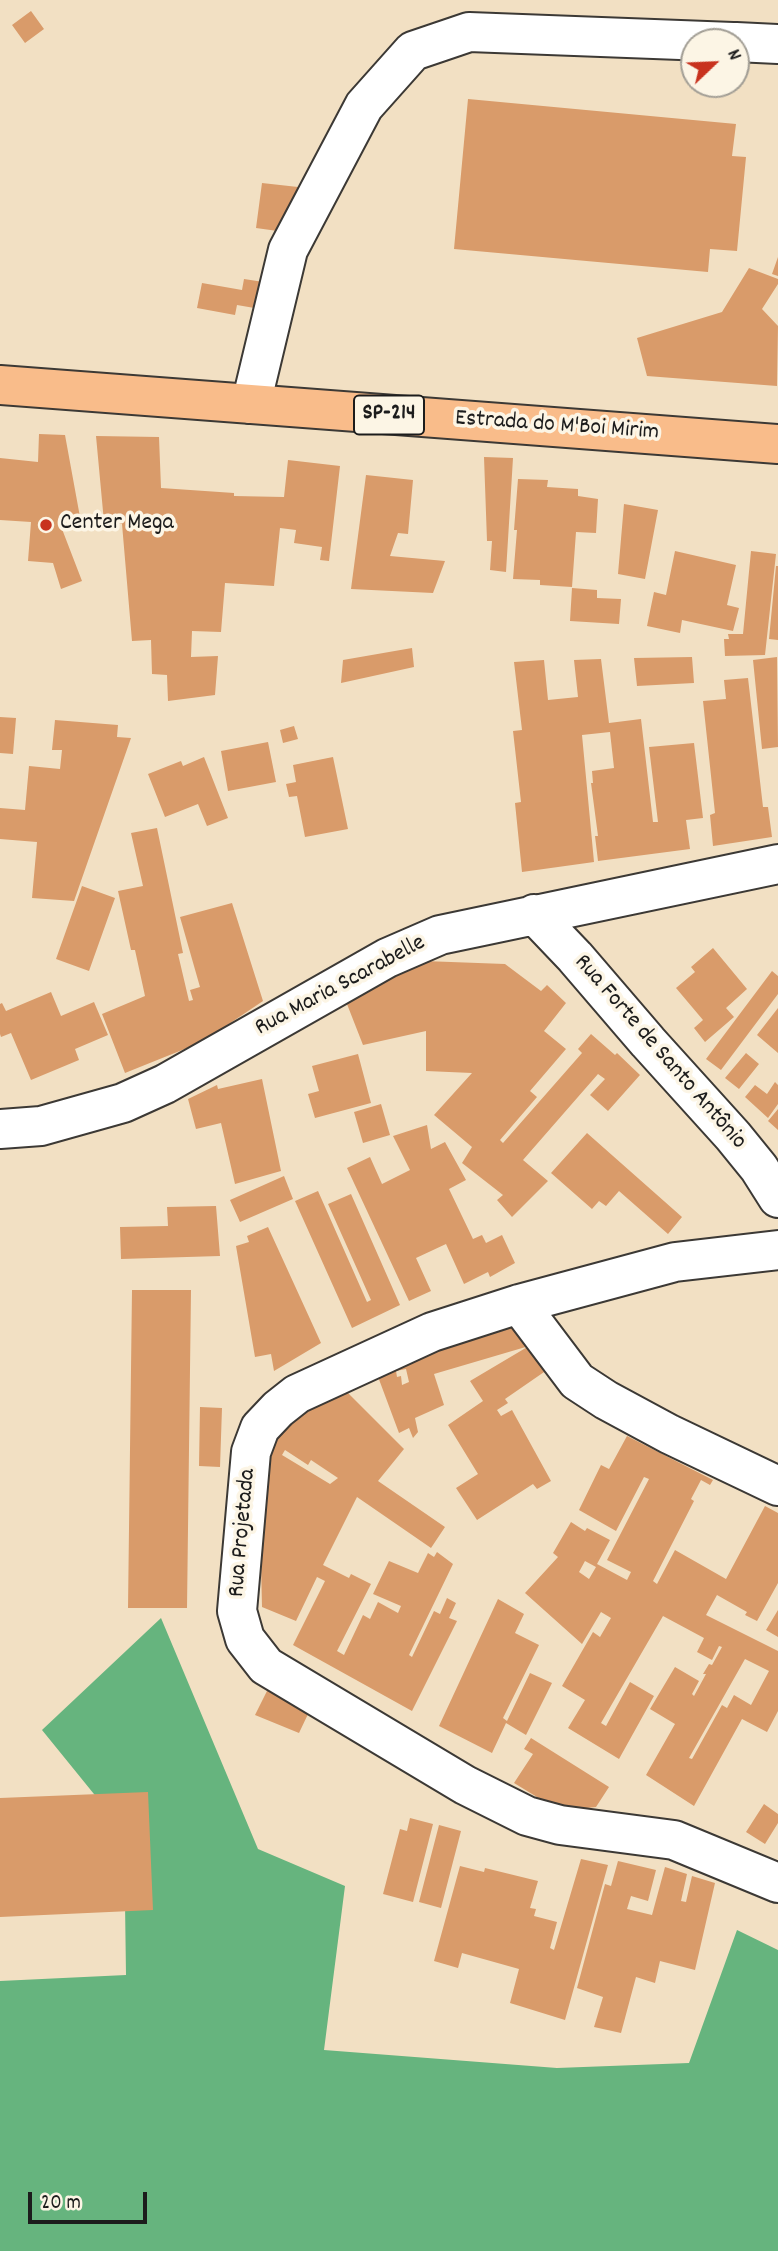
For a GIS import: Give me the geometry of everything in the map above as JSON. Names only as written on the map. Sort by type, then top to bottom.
[{"type":"main road","name":"Estrada do M'Boi Mirim","points":[[0,385],[778,444]]},
{"type":"street","points":[[251,404],[288,250],[364,106],[413,51],[469,33],[680,40]]},
{"type":"street","points":[[750,43],[778,44]]},
{"type":"street","name":"Rua Maria Scarabelle","points":[[0,1129],[41,1126],[122,1103],[165,1084],[387,958],[440,935],[778,864]]},
{"type":"street","name":"Rua Forte de Santo Antônio","points":[[534,914],[733,1136],[759,1168],[778,1198]]},
{"type":"street","name":"Rua Projetada","points":[[778,1250],[675,1262],[519,1304],[432,1332],[297,1394],[260,1428],[251,1452],[237,1611],[246,1639],[266,1666],[465,1785],[527,1816],[560,1825],[674,1840],[778,1883]]},
{"type":"street","points":[[519,1304],[577,1381],[669,1434],[778,1486]]},
{"type":"green space","points":[[161,1618],[258,1849],[345,1886],[324,2050],[557,2068],[689,2063],[737,1930],[778,1950],[778,2251],[0,2251],[0,1981],[126,1975],[124,1831],[42,1730]]},
{"type":"building","points":[[31,11],[44,29],[25,43],[12,25]]},
{"type":"building","points":[[468,99],[736,124],[732,156],[746,157],[737,251],[710,249],[708,272],[454,249]]},
{"type":"building","points":[[262,183],[298,187],[292,233],[256,228]]},
{"type":"building","points":[[778,257],[778,276],[772,274]]},
{"type":"building","points":[[749,268],[778,279],[778,284],[762,309],[778,326],[777,386],[647,376],[637,338],[722,312]]},
{"type":"building","points":[[244,279],[270,283],[266,310],[237,305],[235,315],[197,308],[202,283],[242,290]]},
{"type":"building","name":"Center Mega","points":[[39,434],[65,435],[82,528],[62,529],[82,581],[61,589],[53,563],[28,561],[31,522],[0,520],[0,458],[38,462]]},
{"type":"building","points":[[96,436],[159,437],[161,488],[234,493],[234,496],[284,497],[288,460],[340,466],[329,561],[320,560],[322,547],[294,543],[296,530],[280,528],[274,586],[225,583],[221,632],[192,631],[191,657],[218,656],[215,695],[168,701],[167,675],[152,674],[151,640],[132,641],[122,524],[104,522]]},
{"type":"building","points":[[484,457],[513,458],[506,572],[490,570],[492,541],[487,541]]},
{"type":"building","points":[[366,475],[413,480],[408,534],[398,533],[390,556],[445,561],[433,593],[351,589]]},
{"type":"building","points":[[518,479],[548,480],[547,487],[578,489],[578,496],[598,499],[596,533],[576,532],[572,587],[540,585],[540,580],[513,579]]},
{"type":"building","points":[[624,504],[658,510],[645,579],[618,574]]},
{"type":"building","points":[[675,551],[736,565],[727,605],[739,608],[733,631],[682,620],[680,633],[647,626],[654,592],[666,595]]},
{"type":"building","points":[[751,551],[776,554],[765,655],[725,656],[724,639],[729,639],[728,634],[743,634]]},
{"type":"building","points":[[778,566],[778,640],[769,639]]},
{"type":"building","points":[[572,588],[597,590],[597,598],[621,599],[619,624],[570,621]]},
{"type":"building","points":[[412,648],[414,667],[341,683],[343,660]]},
{"type":"building","points":[[692,657],[694,683],[637,686],[634,658]]},
{"type":"building","points":[[777,657],[778,747],[762,749],[753,660]]},
{"type":"building","points":[[601,659],[609,723],[641,719],[653,822],[658,822],[649,747],[694,743],[703,818],[686,820],[690,849],[598,861],[592,771],[614,768],[610,732],[582,735],[594,862],[522,872],[515,803],[521,802],[513,731],[522,730],[514,662],[544,660],[548,700],[578,697],[574,660]]},
{"type":"building","points":[[748,678],[763,807],[768,807],[772,837],[713,846],[710,815],[715,813],[703,701],[726,699],[724,680]]},
{"type":"building","points":[[0,717],[16,718],[13,754],[0,753]]},
{"type":"building","points":[[55,720],[118,725],[117,737],[131,738],[74,901],[32,898],[37,842],[0,839],[0,808],[25,810],[29,766],[60,769],[62,750],[52,750]]},
{"type":"building","points":[[294,726],[298,739],[283,743],[280,730]]},
{"type":"building","points":[[268,742],[276,782],[228,791],[221,751]]},
{"type":"building","points":[[204,757],[228,818],[207,826],[198,804],[165,817],[148,774],[181,761],[183,766]]},
{"type":"building","points":[[333,757],[348,829],[305,837],[297,796],[289,797],[286,784],[296,782],[293,765]]},
{"type":"building","points":[[157,828],[183,953],[178,954],[189,1001],[193,1000],[190,990],[200,987],[180,917],[232,903],[263,1001],[202,1042],[125,1073],[102,1014],[145,996],[135,950],[131,950],[118,891],[143,886],[131,833]]},
{"type":"building","points":[[82,886],[115,898],[89,971],[56,959]]},
{"type":"building","points":[[713,948],[747,989],[726,1008],[734,1017],[705,1042],[694,1028],[703,1020],[676,988],[695,972],[691,967]]},
{"type":"building","points":[[424,961],[505,964],[541,991],[547,985],[566,1003],[544,1031],[566,1049],[530,1091],[537,1097],[500,1140],[503,1143],[582,1053],[578,1049],[591,1034],[615,1055],[617,1053],[640,1075],[608,1111],[590,1095],[605,1079],[598,1074],[523,1160],[548,1181],[512,1217],[497,1200],[503,1195],[462,1163],[472,1147],[434,1115],[472,1073],[426,1071],[426,1031],[363,1045],[345,999]]},
{"type":"building","points":[[772,971],[778,976],[778,994],[721,1070],[706,1059]]},
{"type":"building","points":[[51,992],[61,1016],[94,1002],[108,1035],[75,1049],[79,1060],[31,1080],[11,1033],[1,1037],[0,1004],[2,1003],[6,1011]]},
{"type":"building","points":[[778,1008],[778,1053],[757,1035]]},
{"type":"building","points":[[746,1053],[759,1064],[739,1089],[725,1078]]},
{"type":"building","points":[[358,1054],[371,1103],[315,1118],[308,1094],[319,1091],[312,1066]]},
{"type":"building","points":[[262,1079],[281,1171],[235,1184],[221,1123],[196,1129],[188,1099],[217,1085],[218,1089]]},
{"type":"building","points":[[775,1082],[778,1085],[778,1104],[768,1118],[745,1097],[755,1085],[767,1094]]},
{"type":"building","points":[[381,1104],[390,1135],[363,1143],[354,1112]]},
{"type":"building","points":[[778,1109],[778,1130],[768,1121]]},
{"type":"building","points":[[427,1125],[431,1149],[445,1142],[466,1180],[449,1189],[473,1239],[482,1235],[486,1243],[502,1235],[515,1263],[490,1277],[488,1272],[464,1284],[446,1244],[416,1258],[431,1291],[409,1301],[347,1168],[370,1157],[382,1184],[410,1170],[393,1136]]},
{"type":"building","points":[[587,1133],[682,1217],[668,1234],[619,1191],[606,1206],[599,1201],[592,1209],[551,1173]]},
{"type":"building","points":[[284,1176],[293,1199],[240,1222],[230,1200]]},
{"type":"building","points":[[318,1191],[367,1302],[371,1300],[328,1204],[351,1194],[400,1305],[352,1328],[295,1201]]},
{"type":"building","points":[[216,1206],[220,1256],[121,1259],[120,1227],[168,1226],[167,1207]]},
{"type":"building","points":[[268,1227],[321,1343],[274,1371],[271,1354],[255,1357],[236,1246],[249,1242],[247,1236]]},
{"type":"building","points":[[132,1290],[191,1290],[187,1608],[128,1608]]},
{"type":"building","points":[[521,1322],[529,1346],[434,1374],[444,1405],[415,1418],[418,1432],[413,1438],[409,1428],[399,1433],[374,1366]],"holes":[[[406,1369],[409,1382],[402,1385],[401,1376],[397,1377],[396,1371]]]},
{"type":"building","points":[[529,1346],[547,1370],[505,1399],[508,1403],[497,1410],[501,1416],[512,1410],[551,1481],[537,1489],[533,1484],[477,1520],[456,1488],[478,1474],[448,1425],[483,1401],[470,1381]]},
{"type":"building","points":[[334,1379],[404,1449],[378,1481],[445,1527],[431,1548],[357,1497],[323,1565],[349,1578],[351,1574],[371,1584],[337,1651],[344,1655],[363,1615],[370,1619],[378,1602],[398,1613],[401,1606],[373,1594],[389,1561],[418,1573],[428,1553],[434,1557],[437,1552],[453,1564],[409,1655],[412,1657],[434,1611],[440,1614],[447,1598],[456,1603],[449,1618],[457,1621],[412,1711],[293,1645],[325,1581],[317,1577],[296,1621],[262,1607],[263,1506],[272,1442]],"holes":[[[285,1450],[308,1465],[311,1460],[338,1478],[330,1484],[282,1455]]]},
{"type":"building","points":[[200,1407],[222,1408],[220,1467],[199,1466]]},
{"type":"building","points":[[627,1436],[713,1480],[710,1485],[701,1480],[691,1499],[694,1501],[653,1581],[657,1584],[675,1550],[726,1579],[765,1506],[778,1513],[778,1583],[757,1621],[717,1595],[706,1615],[778,1651],[778,1711],[767,1732],[742,1719],[694,1806],[646,1775],[675,1724],[650,1709],[675,1667],[699,1681],[692,1694],[694,1696],[706,1674],[703,1674],[709,1664],[712,1665],[722,1647],[719,1646],[712,1660],[697,1652],[704,1638],[663,1616],[601,1723],[606,1726],[630,1682],[654,1696],[619,1759],[568,1728],[585,1700],[562,1686],[593,1632],[600,1637],[611,1618],[601,1612],[582,1644],[525,1593],[558,1557],[553,1553],[571,1522],[585,1531],[587,1528],[610,1540],[597,1564],[627,1580],[631,1572],[607,1560],[649,1479],[644,1477],[616,1531],[579,1510],[601,1465],[609,1469]],"holes":[[[585,1561],[596,1567],[589,1579],[579,1572]],[[745,1659],[769,1671],[751,1705],[734,1695],[727,1708],[722,1705],[692,1759],[689,1758]]]},
{"type":"building","points":[[498,1599],[524,1614],[515,1633],[539,1645],[503,1718],[507,1721],[530,1673],[552,1683],[526,1735],[506,1723],[492,1753],[439,1726]]},
{"type":"building","points":[[778,1610],[778,1637],[766,1630]]},
{"type":"building","points":[[268,1689],[309,1712],[299,1733],[255,1715]]},
{"type":"building","points":[[531,1738],[609,1787],[596,1807],[560,1811],[514,1783],[533,1754],[524,1749]]},
{"type":"building","points":[[148,1792],[153,1910],[0,1917],[0,1798]]},
{"type":"building","points":[[764,1804],[778,1814],[778,1823],[765,1844],[746,1832]]},
{"type":"building","points":[[410,1818],[433,1824],[413,1902],[383,1894],[400,1829],[407,1831]]},
{"type":"building","points":[[439,1825],[461,1831],[441,1908],[419,1902]]},
{"type":"building","points":[[581,1859],[608,1865],[565,2020],[510,2003],[519,1969],[462,1953],[458,1968],[434,1961],[460,1866],[484,1872],[485,1868],[538,1881],[530,1908],[536,1909],[534,1916],[557,1922],[550,1948],[554,1950]]},
{"type":"building","points":[[618,1861],[656,1870],[648,1901],[631,1896],[627,1909],[652,1915],[665,1867],[687,1874],[681,1901],[686,1902],[692,1876],[715,1883],[695,1970],[660,1961],[655,1983],[636,1977],[621,2033],[594,2027],[603,1997],[577,1988],[605,1884],[611,1886]]},
{"type":"place","name":"Center Mega","points":[[46,525]]}]
